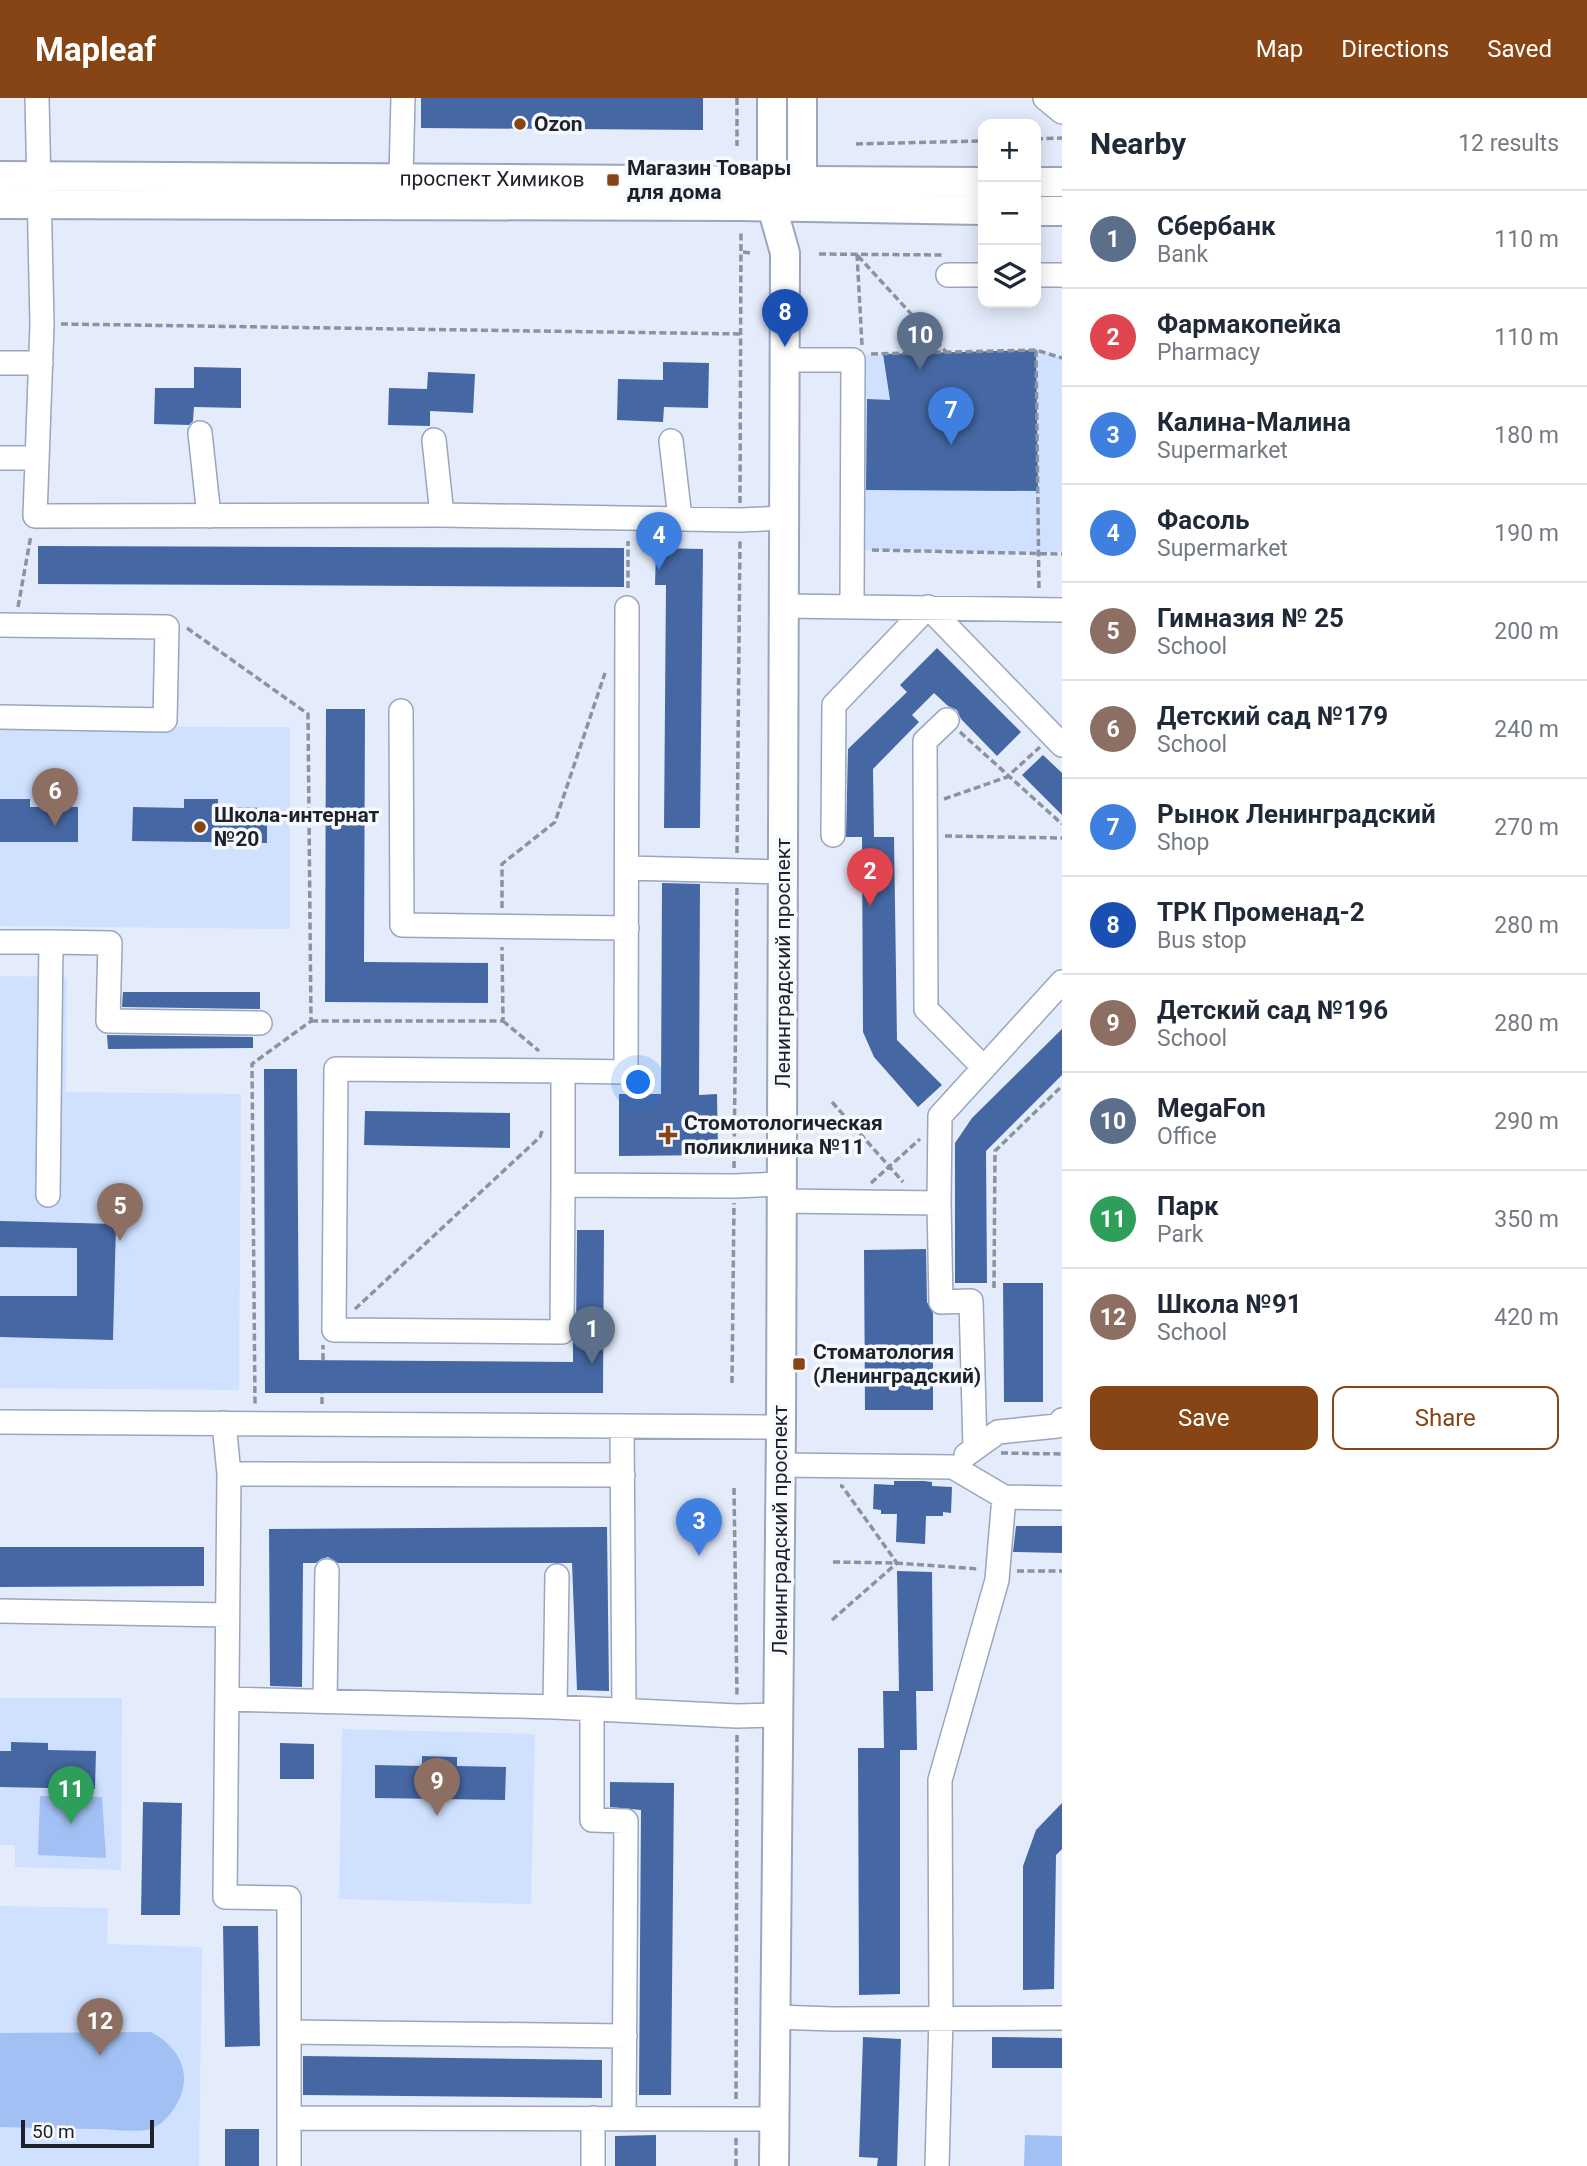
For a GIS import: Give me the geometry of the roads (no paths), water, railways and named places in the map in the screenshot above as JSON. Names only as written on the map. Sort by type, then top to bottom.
[{"type":"main road","name":"Ленинградский проспект","points":[[772,98],[772,194],[785,253],[781,1465],[774,2166]]},
{"type":"main road","points":[[785,253],[802,194],[802,98]]},
{"type":"main road","name":"проспект Химиков","points":[[0,176],[401,178],[772,194]]},
{"type":"main road","points":[[1041,182],[1062,182]]},
{"type":"main road","name":"проспект Химиков","points":[[0,204],[802,194],[978,183]]},
{"type":"main road","name":"проспект Химиков","points":[[802,194],[978,210]]},
{"type":"main road","points":[[1041,211],[1062,211]]},
{"type":"street","points":[[37,98],[41,363],[34,516],[442,515],[740,520],[784,518]]},
{"type":"street","points":[[401,178],[403,98]]},
{"type":"street","points":[[1045,98],[1062,112]]},
{"type":"street","points":[[947,265],[978,274]]},
{"type":"street","points":[[1041,275],[1062,275]]},
{"type":"street","points":[[785,360],[853,360],[852,606]]},
{"type":"street","points":[[0,363],[41,363]]},
{"type":"street","points":[[200,433],[209,516]]},
{"type":"street","points":[[434,440],[442,515]]},
{"type":"street","points":[[671,441],[680,518]]},
{"type":"street","points":[[0,458],[36,458]]},
{"type":"street","points":[[784,606],[1062,610]]},
{"type":"street","points":[[928,607],[1057,740]]},
{"type":"street","points":[[833,835],[834,705],[928,607]]},
{"type":"street","points":[[563,1071],[562,1332],[334,1330],[336,1069],[563,1071],[626,1072],[628,608]]},
{"type":"street","points":[[0,717],[165,720],[167,627],[8,619]]},
{"type":"street","points":[[401,711],[402,925],[627,928]]},
{"type":"street","points":[[947,720],[925,741],[926,1009],[984,1068]]},
{"type":"street","points":[[628,868],[783,873]]},
{"type":"street","points":[[0,942],[110,943],[108,1021],[260,1023]]},
{"type":"street","points":[[48,1195],[51,942]]},
{"type":"street","points":[[1062,982],[940,1116],[931,1203],[940,1302],[971,1301],[966,1456],[1004,1497],[1062,1498]]},
{"type":"street","points":[[563,1185],[734,1186],[850,1202],[931,1203]]},
{"type":"street","points":[[781,1465],[966,1456],[998,1432],[1057,1426],[1062,1420]]},
{"type":"street","points":[[0,1422],[781,1427]]},
{"type":"street","points":[[224,1423],[229,1474],[225,1897],[289,1898],[289,2166]]},
{"type":"street","points":[[622,1426],[624,1710]]},
{"type":"street","points":[[229,1474],[623,1475]]},
{"type":"street","points":[[937,2166],[941,2018],[940,1780],[998,1571],[1004,1497]]},
{"type":"street","points":[[325,1701],[327,1571]]},
{"type":"street","points":[[555,1707],[557,1576]]},
{"type":"street","points":[[0,1611],[227,1615]]},
{"type":"street","points":[[227,1699],[555,1707],[737,1716],[778,1715]]},
{"type":"street","points":[[592,1709],[592,1820],[626,1821],[624,2119]]},
{"type":"street","points":[[776,2017],[1062,2018]]},
{"type":"street","points":[[289,2032],[625,2036]]},
{"type":"street","points":[[289,2118],[775,2119]]},
{"type":"street","points":[[593,2118],[593,2166]]},
{"type":"place","name":"Ozon","points":[[520,124]]},
{"type":"place","name":"Магазин Товары для дома","points":[[613,180]]},
{"type":"place","name":"ТРК Променад-2","points":[[785,347]]},
{"type":"place","name":"MegaFon","points":[[920,370]]},
{"type":"place","name":"Рынок Ленинградский","points":[[951,445]]},
{"type":"place","name":"Фасоль","points":[[659,570]]},
{"type":"place","name":"Детский сад №179","points":[[55,826]]},
{"type":"place","name":"Школа-интернат №20","points":[[200,827]]},
{"type":"place","name":"Фармакопейка","points":[[870,906]]},
{"type":"place","name":"Стомотологическая поликлиника №11","points":[[668,1135]]},
{"type":"place","name":"Гимназия № 25","points":[[120,1241]]},
{"type":"place","name":"Сбербанк","points":[[592,1364]]},
{"type":"place","name":"Стоматология (Ленинградский)","points":[[799,1364]]},
{"type":"place","name":"Калина-Малина","points":[[699,1556]]},
{"type":"place","name":"Детский сад №196","points":[[437,1816]]},
{"type":"place","name":"Парк","points":[[71,1824]]},
{"type":"place","name":"Школа №91","points":[[100,2056]]}]
